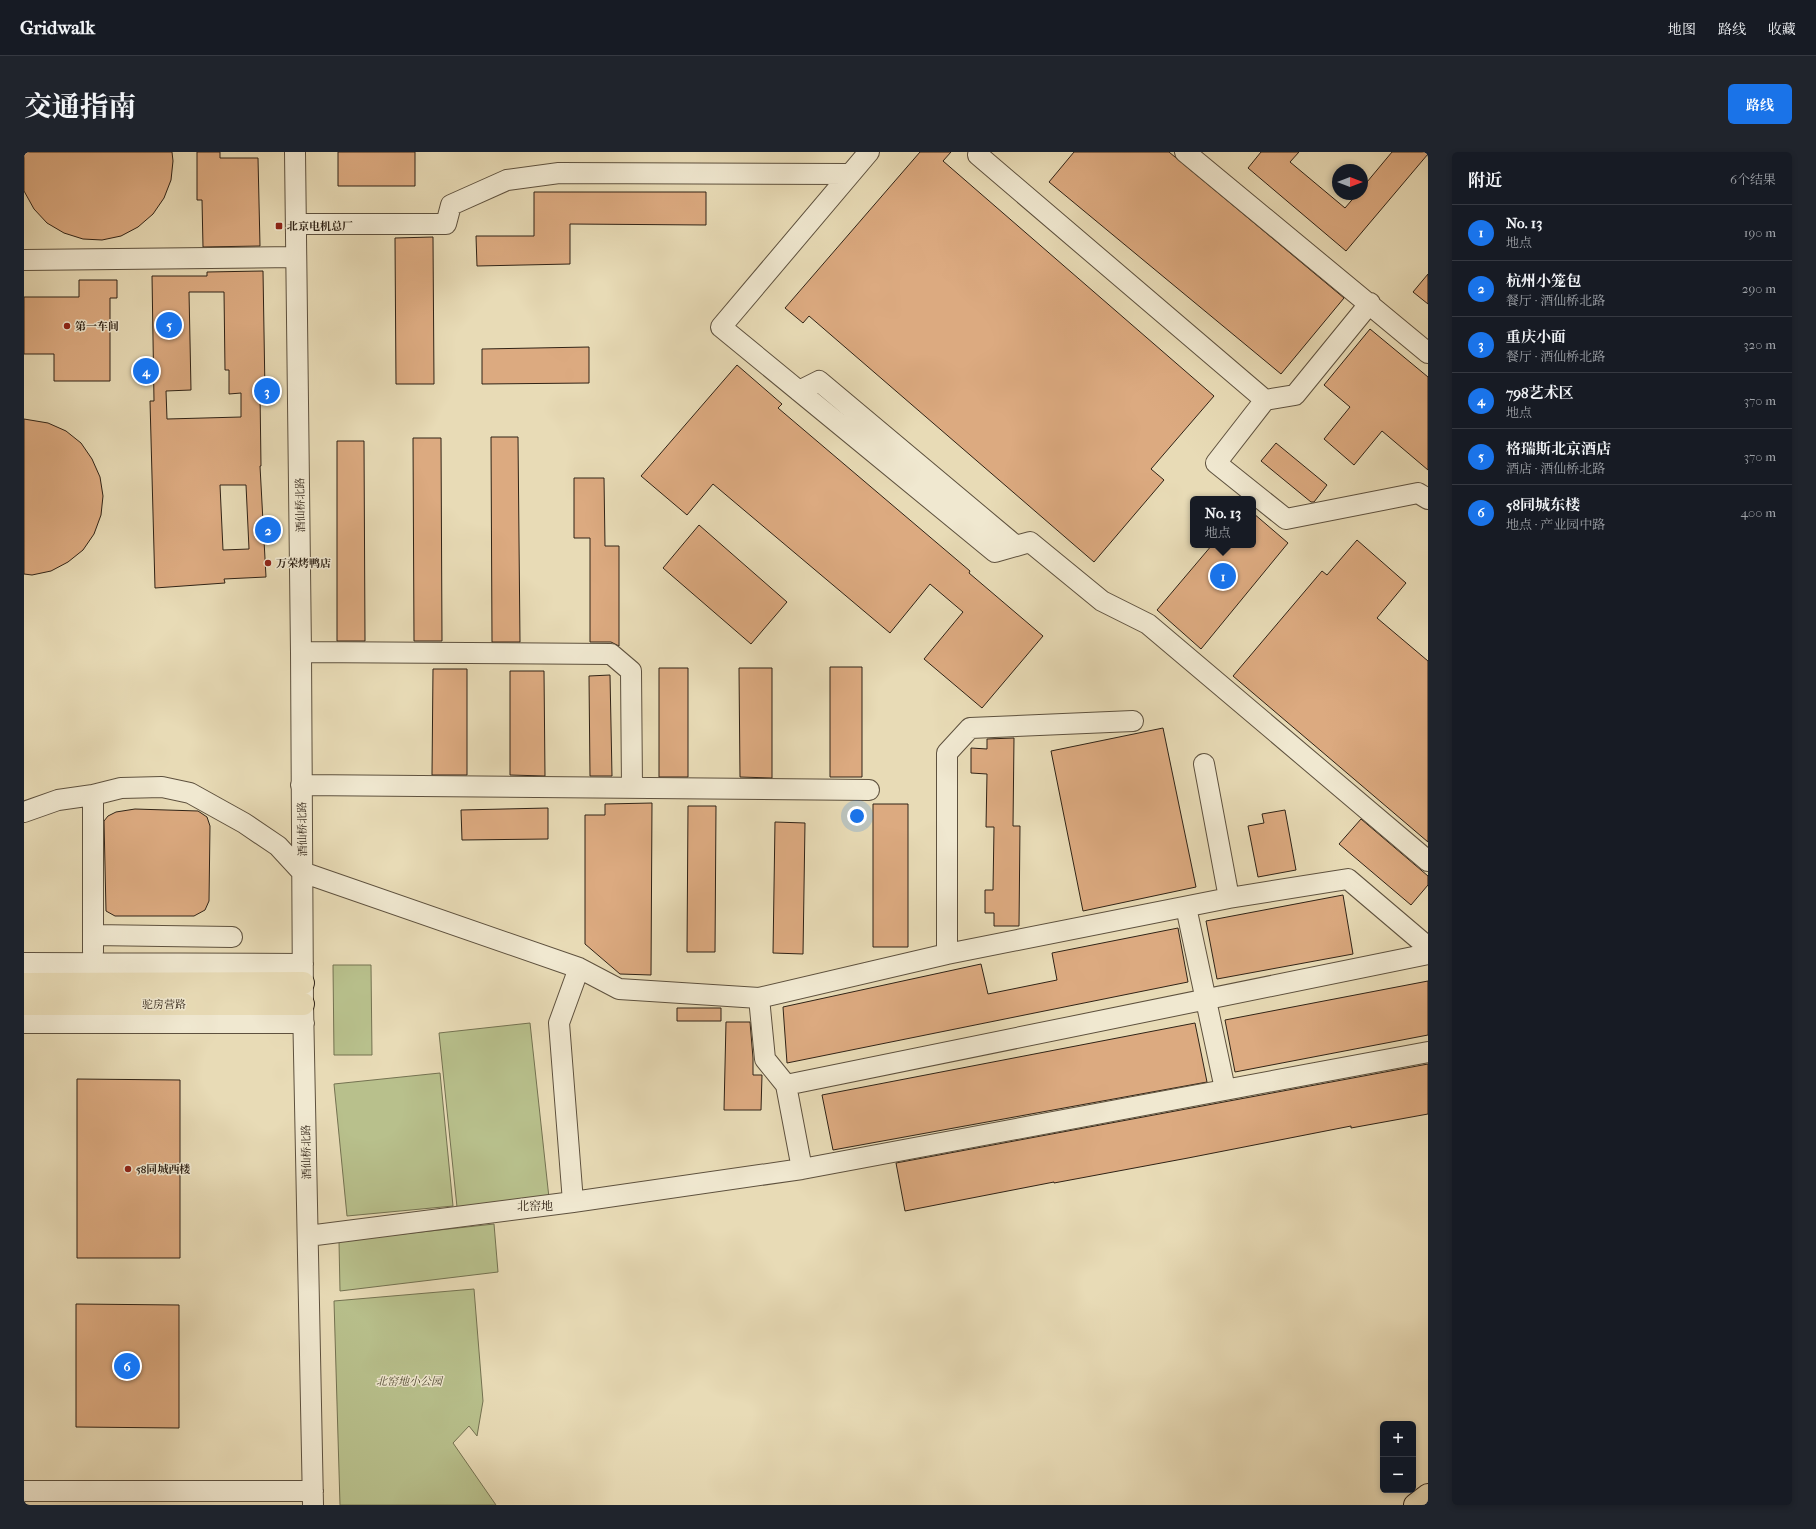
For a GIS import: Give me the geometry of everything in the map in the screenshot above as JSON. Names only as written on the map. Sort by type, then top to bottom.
[{"type":"main road","name":"驼房营路","points":[[24,984],[303,994]]},
{"type":"main road","name":"驼房营路","points":[[24,1004],[303,994]]},
{"type":"main road","points":[[1415,1505],[1428,1495]]},
{"type":"street","name":"酒仙桥北路","points":[[295,152],[301,652],[303,994],[313,1498]]},
{"type":"street","points":[[869,152],[722,327],[995,552],[1030,542],[1102,601],[1148,624],[1428,861]]},
{"type":"street","points":[[1184,152],[1370,303],[1428,353]]},
{"type":"street","points":[[982,153],[1265,400]]},
{"type":"street","points":[[296,224],[446,224],[451,205],[507,180],[559,173],[850,174]]},
{"type":"street","points":[[24,260],[296,257]]},
{"type":"street","points":[[1370,303],[1294,395],[1265,400],[1216,463],[1286,519],[1418,493],[1428,499]]},
{"type":"street","points":[[301,652],[611,654],[631,671],[632,788]]},
{"type":"street","points":[[947,954],[947,753],[970,728],[1133,722]]},
{"type":"street","points":[[1204,764],[1229,898]]},
{"type":"street","points":[[301,785],[869,790]]},
{"type":"street","points":[[24,812],[58,800],[93,795],[121,788],[162,787],[190,793],[244,823],[278,846],[302,872],[580,968],[620,989],[759,998],[947,954],[1229,898],[1348,879],[1428,947]]},
{"type":"street","points":[[93,795],[92,943],[232,937]]},
{"type":"street","points":[[1186,907],[1225,1089]]},
{"type":"street","points":[[786,1085],[1205,998],[1428,954]]},
{"type":"street","points":[[24,963],[303,994]]},
{"type":"street","points":[[573,1202],[559,1023],[580,968]]},
{"type":"street","points":[[24,1023],[303,994]]},
{"type":"street","points":[[759,998],[764,1059],[786,1085],[802,1169]]},
{"type":"street","points":[[308,1236],[573,1202],[802,1169],[1428,1052]]},
{"type":"street","points":[[24,1491],[313,1498]]},
{"type":"green space","points":[[333,965],[371,965],[372,1055],[334,1055]]},
{"type":"green space","points":[[530,1023],[549,1198],[457,1207],[439,1033]]},
{"type":"green space","points":[[440,1073],[453,1206],[347,1216],[334,1084]]},
{"type":"green space","points":[[494,1224],[498,1272],[340,1291],[339,1241]]},
{"type":"green space","name":"北窑地小公园","points":[[474,1289],[483,1401],[477,1436],[469,1426],[453,1443],[496,1505],[340,1505],[334,1301]]},
{"type":"building","points":[[24,152],[172,152],[173,161],[171,180],[164,198],[153,214],[138,227],[121,236],[102,240],[83,239],[64,233],[47,223],[34,209],[24,191]]},
{"type":"building","points":[[197,152],[220,152],[220,158],[258,158],[260,246],[203,247],[202,200],[197,200]]},
{"type":"building","points":[[338,152],[415,152],[415,186],[338,186]]},
{"type":"building","points":[[920,152],[951,152],[943,161],[1214,396],[1151,469],[1164,480],[1094,562],[809,316],[803,323],[785,308]]},
{"type":"building","points":[[1074,152],[1169,152],[1344,298],[1281,374],[1049,182]]},
{"type":"building","points":[[1261,152],[1299,152],[1290,162],[1332,197],[1332,200],[1335,200],[1345,208],[1352,200],[1368,200],[1368,181],[1392,152],[1428,152],[1428,154],[1346,251],[1248,168]]},
{"type":"building","points":[[534,192],[706,192],[706,225],[570,224],[570,264],[477,266],[476,236],[534,236]]},
{"type":"building","points":[[433,237],[434,384],[396,384],[395,238]]},
{"type":"building","points":[[263,271],[265,393],[260,393],[260,466],[266,577],[224,579],[225,583],[155,588],[150,401],[154,401],[152,276],[207,276],[207,272]],"holes":[[[189,292],[224,292],[225,370],[229,370],[229,394],[241,393],[241,417],[167,419],[166,391],[191,390]],[[220,485],[246,485],[249,549],[223,550]]]},
{"type":"building","points":[[1428,274],[1428,304],[1413,292]]},
{"type":"building","name":"第一车间","points":[[79,280],[117,280],[117,298],[110,298],[110,381],[54,381],[54,354],[24,354],[24,297],[79,297]]},
{"type":"building","points":[[1370,329],[1428,377],[1428,470],[1382,431],[1354,465],[1324,439],[1350,407],[1324,385]]},
{"type":"building","points":[[589,347],[589,383],[482,384],[482,349]]},
{"type":"building","points":[[737,365],[782,404],[778,408],[970,571],[969,573],[1043,636],[982,708],[924,659],[963,612],[930,584],[890,633],[713,484],[687,515],[641,476]]},
{"type":"building","points":[[24,419],[48,423],[66,431],[81,443],[92,459],[100,477],[103,496],[101,515],[94,534],[83,550],[68,562],[51,571],[32,575],[24,574]]},
{"type":"building","points":[[491,437],[518,437],[520,642],[492,642]]},
{"type":"building","points":[[413,438],[441,438],[442,641],[414,641]]},
{"type":"building","points":[[337,441],[364,441],[365,641],[337,641]]},
{"type":"building","points":[[1276,443],[1327,485],[1314,502],[1311,502],[1261,461]]},
{"type":"building","points":[[574,478],[604,478],[605,546],[619,546],[619,646],[611,642],[590,642],[590,538],[574,538]]},
{"type":"building","points":[[1256,516],[1288,543],[1201,649],[1157,610],[1209,548],[1256,548]]},
{"type":"building","points":[[699,525],[787,602],[751,644],[663,568]]},
{"type":"building","points":[[1357,540],[1406,583],[1377,618],[1428,661],[1428,842],[1233,676],[1322,571],[1327,575]]},
{"type":"building","points":[[830,667],[862,667],[862,777],[830,777]]},
{"type":"building","points":[[659,668],[688,668],[688,777],[659,777]]},
{"type":"building","points":[[739,668],[772,668],[772,778],[740,777]]},
{"type":"building","points":[[433,669],[467,669],[467,775],[432,775]]},
{"type":"building","points":[[510,671],[544,671],[545,776],[510,775]]},
{"type":"building","points":[[610,675],[612,776],[590,776],[589,676]]},
{"type":"building","points":[[1163,728],[1196,887],[1083,911],[1051,751]]},
{"type":"building","points":[[1014,738],[1013,826],[1020,826],[1019,926],[994,926],[994,913],[985,913],[985,890],[993,890],[994,827],[986,827],[987,774],[971,773],[971,748],[987,749],[987,739]]},
{"type":"building","points":[[652,803],[651,975],[620,974],[585,944],[585,815],[605,815],[605,804]]},
{"type":"building","points":[[873,804],[908,804],[908,947],[873,947]]},
{"type":"building","points":[[688,806],[716,806],[715,952],[687,952]]},
{"type":"building","points":[[548,808],[548,839],[462,840],[461,810]]},
{"type":"building","points":[[135,809],[198,811],[207,817],[210,826],[209,901],[205,910],[194,916],[115,916],[106,911],[104,821],[108,816],[116,812]]},
{"type":"building","points":[[1285,810],[1296,870],[1258,877],[1248,826],[1264,823],[1262,814]]},
{"type":"building","points":[[1361,819],[1428,876],[1428,885],[1411,905],[1339,844]]},
{"type":"building","points":[[775,822],[805,823],[803,954],[773,953]]},
{"type":"building","points":[[1343,895],[1353,954],[1217,979],[1206,921]]},
{"type":"building","points":[[1178,928],[1188,982],[787,1063],[783,1007],[981,964],[988,994],[1057,980],[1052,953]]},
{"type":"building","points":[[1428,981],[1428,1035],[1235,1072],[1225,1020]]},
{"type":"building","points":[[677,1008],[721,1008],[721,1021],[677,1021]]},
{"type":"building","points":[[726,1022],[750,1022],[753,1075],[762,1075],[761,1110],[724,1110]]},
{"type":"building","points":[[1195,1023],[1207,1082],[833,1150],[822,1095]]},
{"type":"building","points":[[1428,1064],[1428,1114],[1351,1128],[1351,1126],[905,1211],[896,1163]]},
{"type":"building","name":"58同城西楼","points":[[77,1079],[180,1080],[180,1258],[77,1258]]},
{"type":"building","points":[[76,1304],[179,1305],[179,1428],[76,1427]]},
{"type":"place","name":"北京电机总厂","points":[[279,226]]},
{"type":"place","name":"格瑞斯北京酒店","points":[[169,325]]},
{"type":"place","name":"第一车间","points":[[67,326]]},
{"type":"place","name":"798艺术区","points":[[146,371]]},
{"type":"place","name":"重庆小面","points":[[267,391]]},
{"type":"place","name":"杭州小笼包","points":[[268,530]]},
{"type":"place","name":"万荣烤鸭店","points":[[268,563]]},
{"type":"place","name":"No. 13","points":[[1223,576]]},
{"type":"place","name":"58同城西楼","points":[[128,1169]]},
{"type":"place","name":"58同城东楼","points":[[127,1366]]},
{"type":"district","name":"北窑地","points":[[535,1206]]}]
